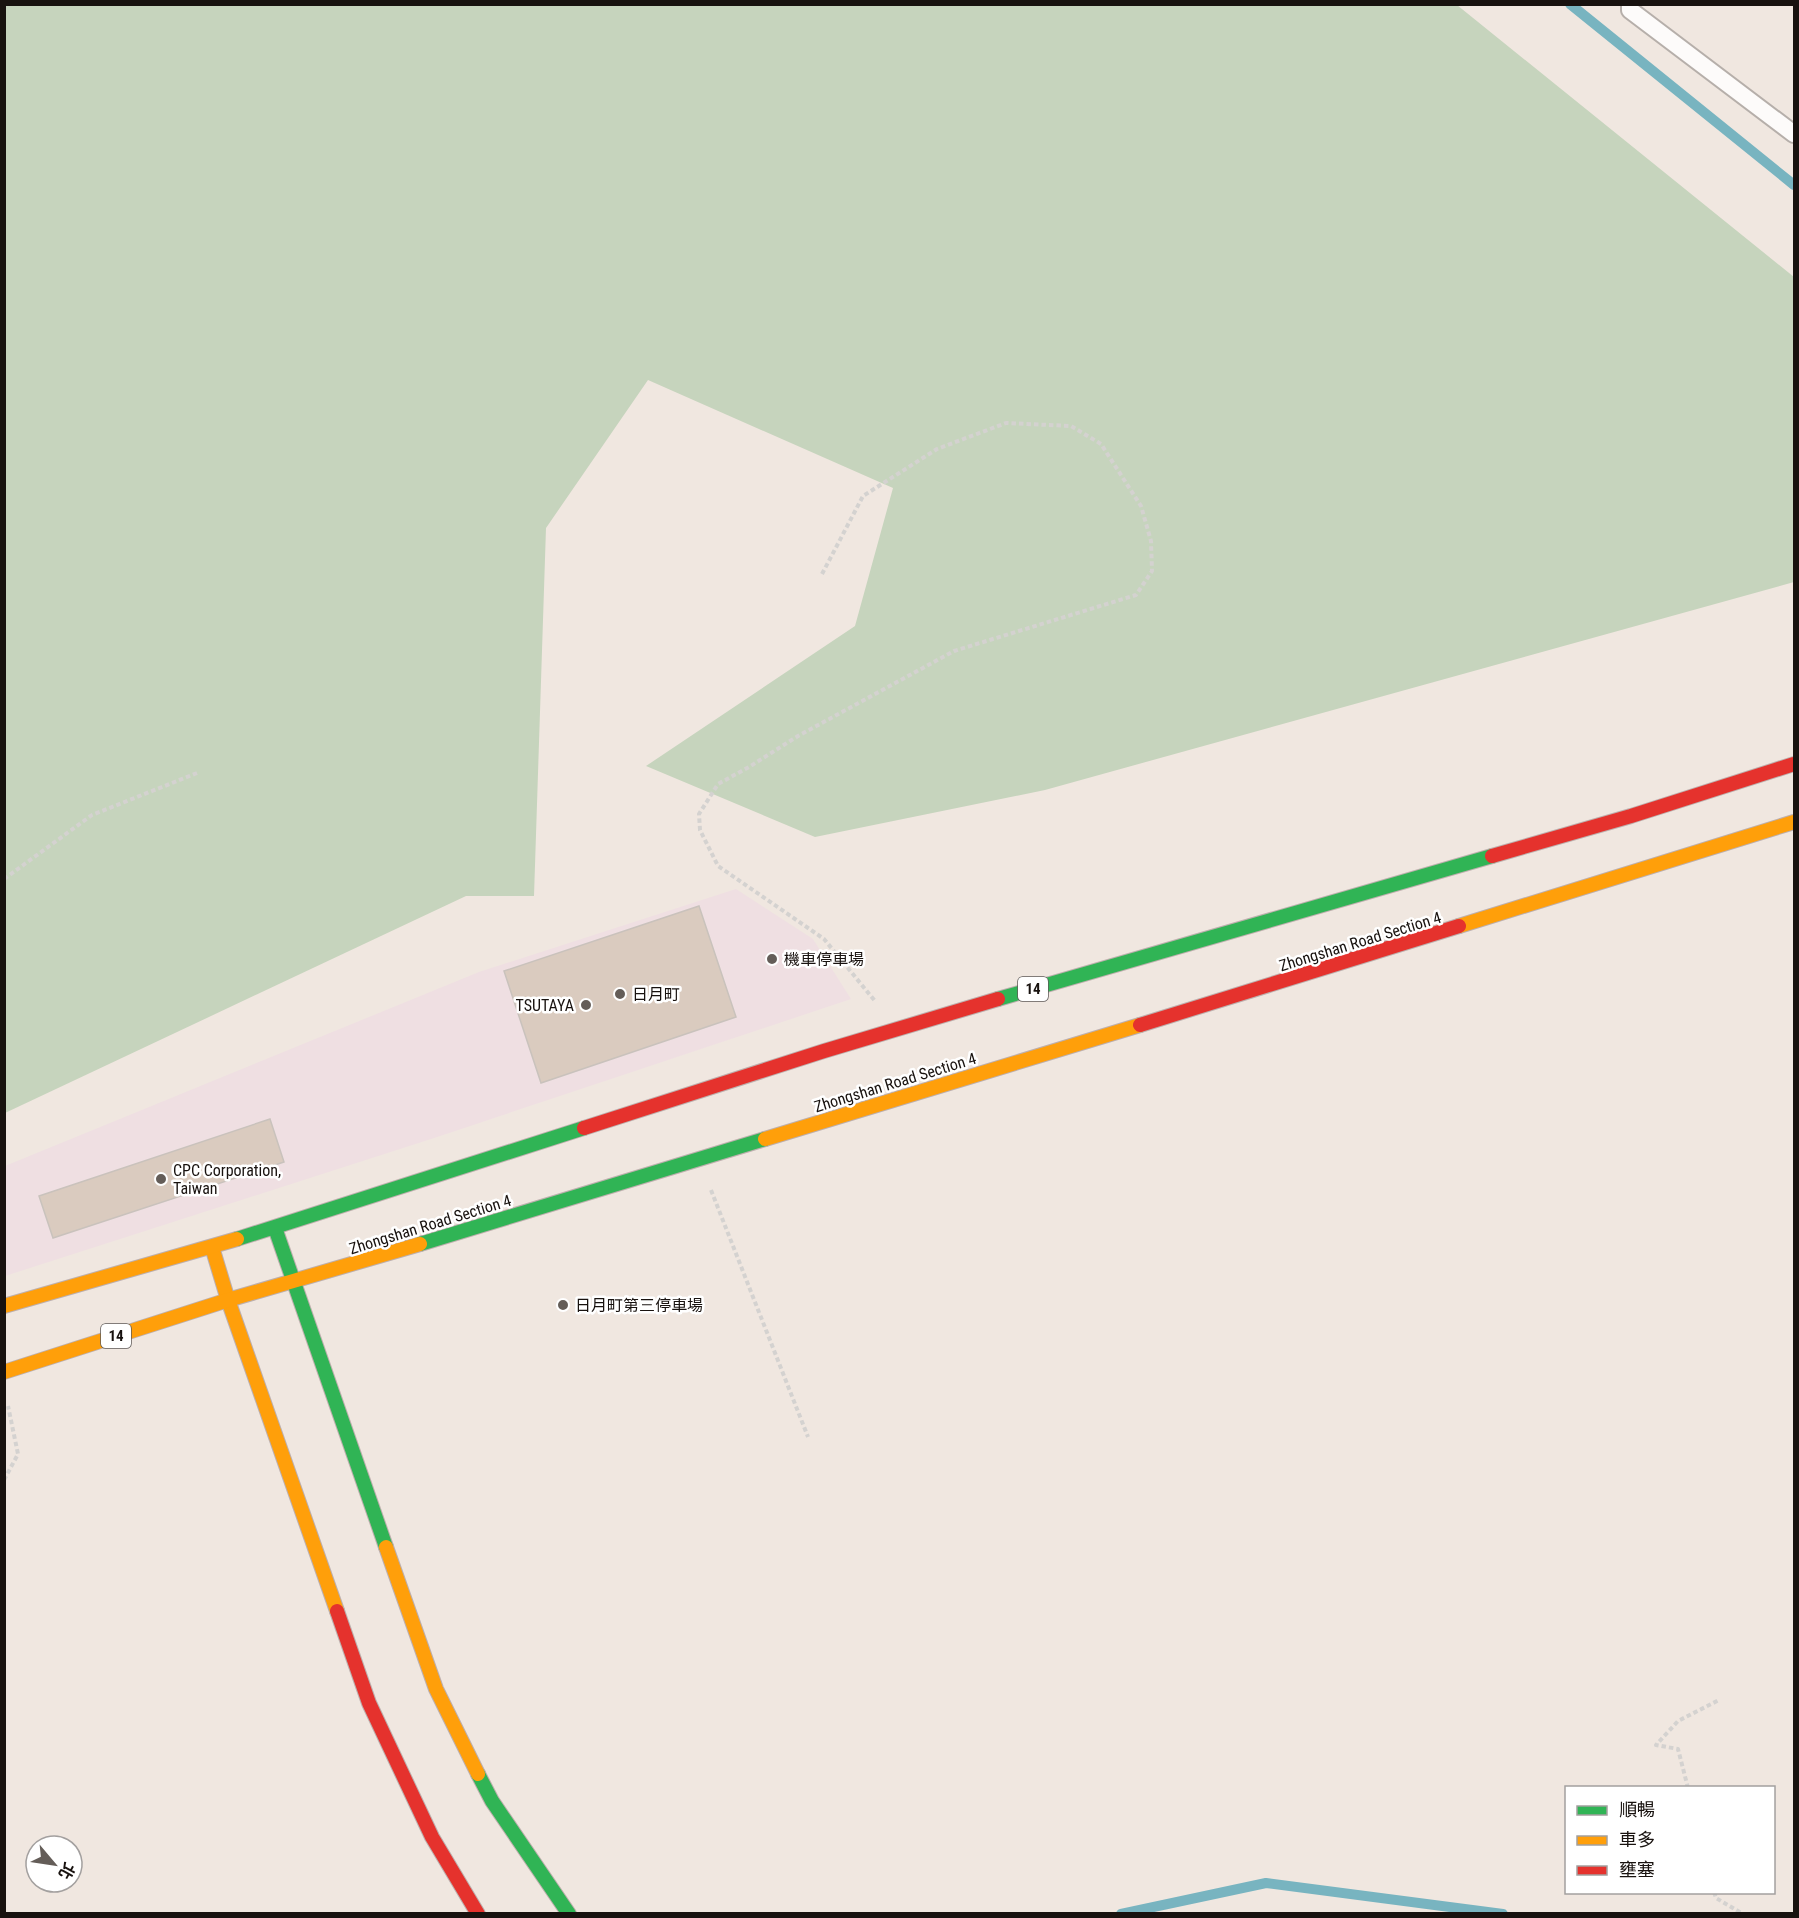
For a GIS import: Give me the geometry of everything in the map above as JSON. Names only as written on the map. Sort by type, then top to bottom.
[{"type":"main road","name":"14","points":[[4,1306],[275,1228],[824,1051],[1248,925],[1631,816],[1794,764]]},
{"type":"main road","name":"Zhongshan Road Section 4","points":[[4,1372],[228,1300],[295,1282],[1217,1002],[1794,822]]},
{"type":"main road","points":[[275,1228],[436,1689],[492,1801],[569,1914]]},
{"type":"main road","points":[[212,1247],[228,1300],[369,1703],[432,1837],[478,1914]]},
{"type":"lane","points":[[1630,4],[1630,10],[1794,134]]},
{"type":"path","points":[[822,574],[863,496],[937,449],[1006,423],[1071,426],[1101,444],[1141,506],[1151,541],[1152,571],[1136,595],[954,651],[798,736],[718,784],[699,814],[700,830],[718,866],[824,939],[898,1029]]},
{"type":"path","points":[[4,879],[92,815],[197,773]]},
{"type":"path","points":[[699,1158],[808,1437]]},
{"type":"path","points":[[4,1480],[18,1454],[7,1399]]},
{"type":"path","points":[[1687,1786],[1678,1749],[1656,1745],[1678,1721],[1719,1700]]},
{"type":"path","points":[[1714,1894],[1716,1898],[1743,1914]]},
{"type":"shaded area","name":"日月町","points":[[736,889],[813,939],[851,999],[434,1138],[5,1276],[5,1166],[479,972]]},
{"type":"green space","points":[[4,5],[1457,5],[1794,277],[1794,582],[1045,790],[815,837],[646,766],[855,626],[893,488],[648,380],[546,528],[534,896],[466,896],[5,1113]]},
{"type":"building","name":"日月町","points":[[699,906],[736,1017],[541,1083],[504,971]]},
{"type":"building","name":"CPC Corporation, Taiwan","points":[[270,1119],[284,1162],[53,1238],[39,1196]]},
{"type":"waterway","points":[[1570,4],[1794,185]]},
{"type":"waterway","points":[[1121,1914],[1266,1883],[1503,1914]]},
{"type":"traffic: fast","points":[[998,999],[1492,856]]},
{"type":"traffic: fast","points":[[237,1239],[584,1128]]},
{"type":"traffic: fast","points":[[420,1244],[765,1139]]},
{"type":"traffic: fast","points":[[275,1228],[386,1547]]},
{"type":"traffic: fast","points":[[478,1774],[492,1801],[569,1914]]},
{"type":"traffic: slow","points":[[1459,926],[1794,822]]},
{"type":"traffic: slow","points":[[765,1139],[1140,1025]]},
{"type":"traffic: slow","points":[[4,1306],[237,1239]]},
{"type":"traffic: slow","points":[[4,1372],[228,1300],[420,1244]]},
{"type":"traffic: slow","points":[[212,1247],[228,1300],[337,1611]]},
{"type":"traffic: slow","points":[[386,1547],[436,1689],[478,1774]]},
{"type":"traffic: jam","points":[[1492,856],[1631,816],[1794,764]]},
{"type":"traffic: jam","points":[[1140,1025],[1459,926]]},
{"type":"traffic: jam","points":[[584,1128],[824,1051],[998,999]]},
{"type":"traffic: jam","points":[[337,1611],[369,1703],[432,1837],[478,1914]]},
{"type":"place","name":"機車停車場","points":[[772,959]]},
{"type":"place","name":"日月町","points":[[620,994]]},
{"type":"place","name":"TSUTAYA","points":[[586,1005]]},
{"type":"place","name":"CPC Corporation, Taiwan","points":[[161,1179]]},
{"type":"place","name":"日月町第三停車場","points":[[563,1305]]}]
